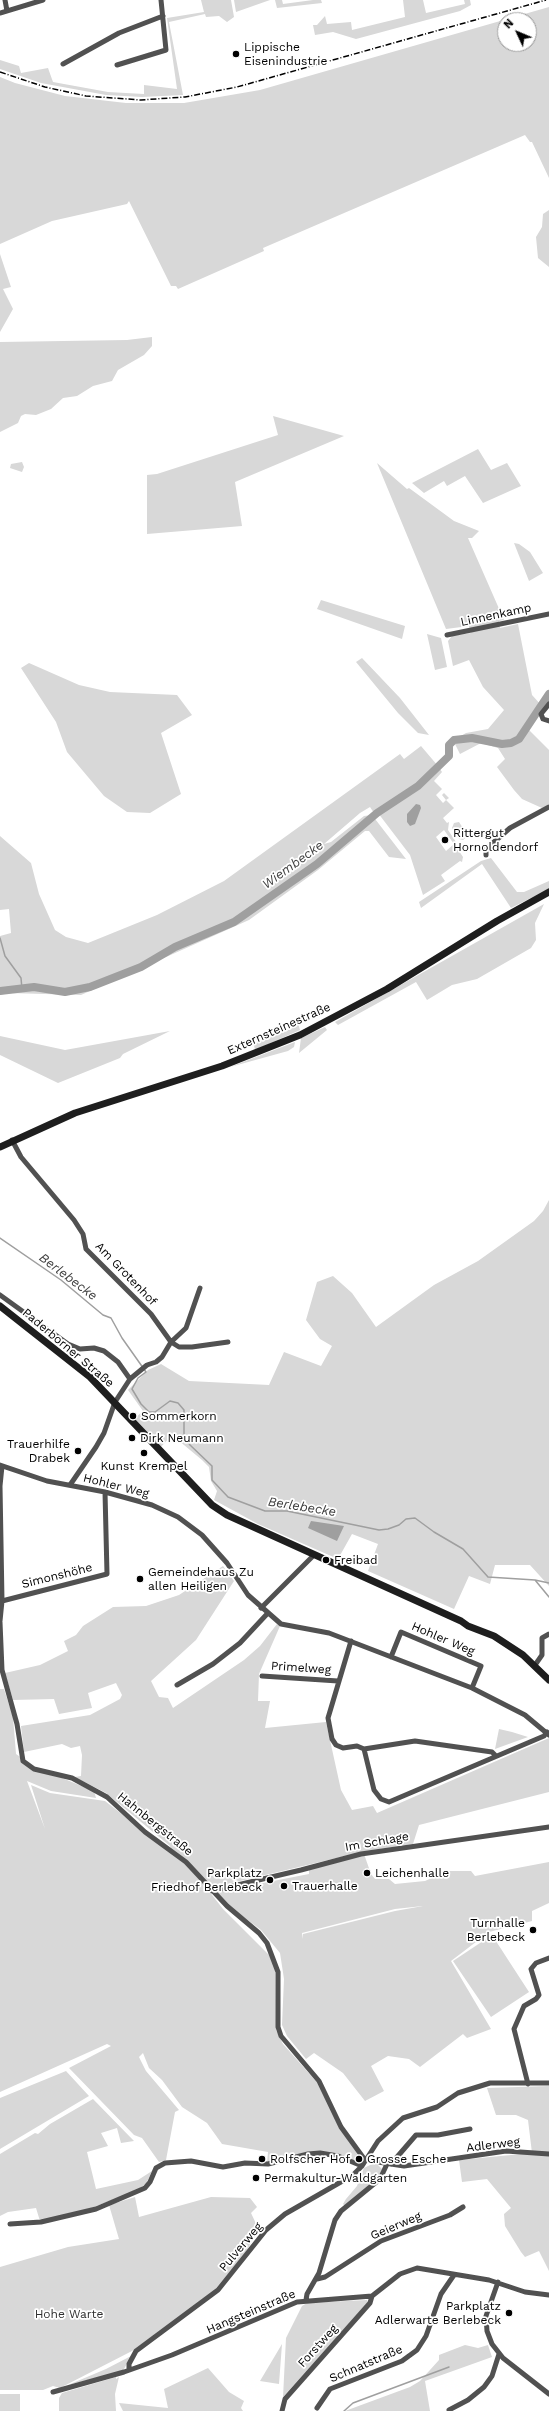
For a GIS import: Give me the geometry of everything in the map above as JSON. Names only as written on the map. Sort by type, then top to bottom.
[{"type":"main road","name":"Externsteinestraße","points":[[0,1147],[12,1140],[75,1113],[222,1066],[303,1034],[387,989],[514,911],[549,892]]},
{"type":"main road","name":"Paderborner Straße","points":[[0,1306],[79,1368],[114,1402],[212,1505],[227,1515],[461,1621],[468,1626],[486,1632],[511,1646],[535,1665],[549,1680]]},
{"type":"street","points":[[5,0],[7,11]]},
{"type":"street","points":[[0,14],[43,0]]},
{"type":"street","points":[[117,65],[166,50],[161,0]]},
{"type":"street","points":[[63,64],[119,33],[163,16]]},
{"type":"street","name":"Linnenkamp","points":[[447,635],[549,614]]},
{"type":"street","points":[[549,704],[541,714],[543,719],[549,721]]},
{"type":"street","points":[[486,855],[486,849],[510,828],[549,807]]},
{"type":"street","name":"Am Grotenhof","points":[[12,1140],[21,1156],[74,1220],[83,1234],[86,1249],[150,1314],[171,1342]]},
{"type":"street","points":[[70,1485],[104,1434],[114,1402],[130,1379],[147,1365],[156,1362],[162,1357],[171,1342],[186,1328],[200,1288]]},
{"type":"street","points":[[0,1295],[68,1344],[80,1349],[94,1348],[104,1351],[118,1362],[130,1379]]},
{"type":"street","points":[[171,1342],[179,1347],[192,1347],[228,1342]]},
{"type":"street","name":"Hohler Weg","points":[[1,1466],[47,1481],[105,1492],[152,1505],[191,1525],[227,1563],[240,1586],[267,1614],[281,1624],[322,1631],[472,1688],[525,1715],[548,1734]]},
{"type":"street","name":"Hahnbergstraße","points":[[1,1466],[0,1554],[2,1601],[0,1622],[0,1657],[2,1670],[17,1724],[23,1761],[27,1766],[72,1778],[96,1790],[145,1832],[186,1862],[212,1891],[259,1933],[267,1943],[278,1972],[278,2028],[281,2036],[318,2081],[341,2127],[365,2160]]},
{"type":"street","name":"Simonshöhe","points":[[2,1601],[107,1574],[105,1492]]},
{"type":"street","points":[[261,1608],[314,1555]]},
{"type":"street","points":[[177,1685],[212,1664],[240,1643],[267,1614]]},
{"type":"street","name":"Hohler Weg","points":[[391,1657],[400,1632],[481,1666],[472,1688]]},
{"type":"street","points":[[535,1665],[542,1655],[542,1638],[549,1634]]},
{"type":"street","points":[[351,1641],[328,1718],[332,1739],[336,1745],[343,1748],[357,1746],[364,1749],[416,1741],[492,1752],[495,1755]]},
{"type":"street","name":"Primelweg","points":[[262,1676],[338,1681]]},
{"type":"street","points":[[364,1749],[374,1790],[381,1799],[390,1802],[495,1755],[548,1734]]},
{"type":"street","name":"Im Schlage","points":[[212,1891],[361,1854],[549,1828]]},
{"type":"street","points":[[528,2084],[514,2029],[524,2006],[536,1999],[539,1995],[531,1969],[536,1963],[549,1958]]},
{"type":"street","name":"Pulverweg","points":[[129,2370],[129,2364],[136,2351],[218,2290],[258,2240],[280,2218],[308,2200],[344,2181],[362,2166],[378,2141],[410,2114],[437,2107],[458,2093],[475,2086],[490,2083],[528,2084],[549,2082]]},
{"type":"street","points":[[306,2300],[307,2294],[317,2279],[335,2220],[341,2211],[380,2179],[389,2164],[416,2135],[438,2135],[470,2129]]},
{"type":"street","name":"Adlerweg","points":[[365,2160],[389,2164],[426,2164],[506,2151],[549,2154]]},
{"type":"street","points":[[10,2224],[41,2222],[96,2209],[145,2188],[150,2182],[156,2168],[165,2163],[191,2161],[223,2167],[246,2163],[268,2164],[308,2154],[320,2153],[338,2156],[362,2166]]},
{"type":"street","name":"Geierweg","points":[[317,2279],[325,2277],[381,2241],[450,2215],[464,2207]]},
{"type":"street","points":[[372,2296],[400,2274],[412,2269],[429,2268],[454,2275],[498,2282],[525,2292],[549,2295]]},
{"type":"street","name":"Schnatstraße","points":[[317,2408],[330,2389],[402,2361],[417,2350],[426,2336],[441,2294],[454,2275]]},
{"type":"street","points":[[498,2282],[488,2303],[486,2324],[492,2344],[499,2354],[549,2394]]},
{"type":"street","name":"Hangsteinstraße","points":[[53,2392],[129,2370],[206,2342],[246,2323],[306,2300],[335,2300],[372,2296]]},
{"type":"street","name":"Forstweg","points":[[282,2411],[285,2399],[370,2303],[372,2296]]},
{"type":"street","points":[[449,2410],[468,2400],[484,2387],[492,2376],[499,2354]]},
{"type":"green space","points":[[201,0],[231,0],[234,17],[227,22],[219,16],[206,17],[205,14],[169,22],[183,95],[142,97],[106,95],[41,83],[0,69],[0,60],[19,66],[21,73],[48,68],[53,82],[108,92],[144,94],[144,85],[177,89],[167,18],[204,12]]},
{"type":"green space","points":[[234,0],[270,0],[236,12]]},
{"type":"green space","points":[[275,0],[282,0],[283,4],[313,0],[321,0],[322,3],[277,8]]},
{"type":"green space","points":[[403,0],[423,0],[426,13],[465,4],[464,0],[470,0],[471,5],[460,11],[356,39],[333,32],[315,35],[313,25],[317,25],[325,16],[327,24],[351,22],[352,30],[405,17]]},
{"type":"green space","points":[[549,7],[549,178],[532,142],[530,142],[525,135],[263,248],[264,251],[178,289],[176,286],[171,286],[129,201],[127,204],[52,221],[0,244],[0,77],[15,83],[65,96],[126,103],[184,103],[260,90],[497,22],[497,52],[537,52],[537,12],[532,12]]},
{"type":"green space","points":[[549,210],[549,267],[538,258],[536,237],[542,227],[543,214]]},
{"type":"green space","points":[[0,254],[11,287],[3,289],[13,309],[0,332]]},
{"type":"green space","points":[[152,337],[152,346],[144,355],[118,370],[112,381],[93,386],[77,396],[63,398],[51,409],[36,415],[25,414],[21,416],[18,423],[0,432],[0,342],[127,340]]},
{"type":"green space","points":[[273,416],[344,436],[235,482],[242,526],[147,534],[147,475],[157,474],[278,435]]},
{"type":"green space","points":[[478,449],[491,470],[507,463],[521,486],[483,503],[465,476],[447,486],[444,481],[424,493],[412,483]]},
{"type":"green space","points":[[22,462],[24,467],[22,472],[10,468],[11,464]]},
{"type":"green space","points":[[377,463],[407,489],[409,488],[454,521],[479,531],[472,538],[468,538],[504,620],[499,621],[500,628],[518,624],[532,695],[542,706],[529,730],[549,750],[549,805],[542,808],[522,799],[497,767],[505,759],[498,748],[481,743],[460,754],[455,744],[459,737],[466,733],[488,729],[504,710],[483,687],[469,660],[453,666],[448,641],[452,636],[471,633],[469,626],[446,629]]},
{"type":"green space","points":[[514,543],[519,544],[530,552],[543,573],[529,581]]},
{"type":"green space","points":[[321,600],[405,626],[402,639],[317,609]]},
{"type":"green space","points":[[427,634],[441,638],[447,667],[435,670]]},
{"type":"green space","points":[[362,658],[400,698],[429,735],[418,733],[398,713],[356,662]]},
{"type":"green space","points":[[29,663],[79,685],[110,692],[177,695],[192,715],[161,733],[181,794],[150,813],[127,812],[104,796],[67,752],[56,722],[21,668]]},
{"type":"green space","points":[[421,746],[438,766],[416,786],[374,813],[370,807],[360,813],[324,844],[331,842],[364,816],[372,815],[406,859],[389,857],[369,831],[365,831],[318,870],[249,920],[81,995],[8,993],[0,995],[0,936],[11,933],[9,909],[0,910],[0,836],[31,863],[39,894],[55,930],[66,937],[88,943],[157,915],[224,881],[400,754],[404,759]]},
{"type":"green space","points":[[440,769],[442,772],[434,781],[442,789],[436,795],[443,803],[446,800],[454,808],[443,818],[447,823],[449,822],[448,830],[463,857],[462,862],[460,861],[441,875],[445,881],[423,895],[410,855],[378,813],[425,783]],"holes":[[[444,830],[454,844],[446,851],[436,837]]]},
{"type":"green space","points":[[444,793],[449,798],[446,800],[442,795]]},
{"type":"green space","points":[[459,822],[468,836],[463,840],[459,839],[452,828],[454,823]]},
{"type":"green space","points":[[491,858],[517,892],[524,892],[549,881],[549,889],[511,908],[482,864],[421,908],[419,902],[481,861]]},
{"type":"green space","points":[[544,904],[535,923],[536,940],[531,948],[477,979],[452,985],[427,1000],[416,982],[338,1025],[335,1022]]},
{"type":"green space","points":[[298,1023],[300,1030],[255,1050],[254,1045],[272,1030]]},
{"type":"green space","points":[[325,1027],[327,1030],[299,1053],[301,1038]]},
{"type":"green space","points":[[170,1031],[123,1054],[120,1058],[58,1083],[0,1055],[0,1036],[65,1050]]},
{"type":"green space","points":[[295,1042],[294,1047],[288,1051],[230,1067]]},
{"type":"green space","points":[[549,1200],[549,1586],[530,1565],[495,1565],[490,1584],[469,1576],[454,1609],[368,1571],[378,1544],[352,1534],[338,1559],[258,1524],[214,1500],[217,1491],[211,1481],[209,1467],[172,1435],[160,1448],[134,1419],[143,1411],[128,1390],[148,1370],[161,1364],[189,1381],[269,1385],[284,1352],[321,1366],[332,1346],[320,1339],[306,1320],[317,1282],[333,1276],[352,1293],[376,1327],[434,1285],[478,1261],[534,1221],[543,1211]]},
{"type":"green space","points":[[223,1566],[234,1581],[196,1640],[151,1681],[159,1697],[168,1698],[173,1708],[244,1660],[260,1646],[277,1624],[280,1626],[259,1674],[258,1701],[270,1701],[265,1728],[326,1722],[341,1790],[352,1810],[373,1806],[377,1813],[549,1738],[549,1792],[419,1825],[413,1844],[366,1851],[211,1888],[205,1886],[223,1909],[269,1955],[275,1968],[276,2030],[283,2044],[322,2088],[339,2128],[360,2156],[357,2162],[321,2151],[307,2152],[267,2163],[268,2152],[222,2144],[207,2123],[182,2107],[162,2080],[149,2068],[143,2053],[139,2057],[146,2071],[179,2110],[175,2112],[166,2160],[159,2162],[142,2138],[134,2135],[69,2068],[111,2046],[107,2044],[0,2092],[0,1689],[4,1689],[13,1717],[16,1754],[35,1767],[94,1791],[96,1798],[51,1791],[27,1781],[45,1829],[31,1785],[50,1793],[105,1801],[172,1853],[170,1846],[106,1793],[75,1777],[81,1776],[82,1755],[80,1746],[71,1748],[62,1744],[24,1752],[21,1726],[90,1715],[120,1699],[122,1695],[116,1683],[88,1693],[92,1708],[59,1714],[54,1699],[13,1700],[5,1673],[40,1665],[68,1651],[64,1641],[76,1635],[83,1626],[113,1607],[146,1606],[179,1595]]},
{"type":"green space","points":[[499,1729],[512,1732],[528,1737],[495,1749]]},
{"type":"green space","points":[[364,1854],[371,1874],[375,1879],[389,1879],[395,1884],[425,1881],[447,1871],[471,1871],[475,1876],[549,1862],[549,1903],[532,1911],[532,1921],[489,1932],[451,1961],[491,2029],[467,2038],[463,2034],[420,2067],[409,2059],[388,2056],[371,2066],[384,2091],[365,2101],[343,2073],[314,2053],[306,2059],[287,2036],[282,2025],[284,1979],[280,1953],[261,1930],[225,1903],[217,1892],[309,1874],[309,1870]],"holes":[[[423,1906],[395,1911],[303,1934],[303,1939],[302,1933],[395,1909]]]},
{"type":"green space","points":[[492,1935],[529,1992],[491,2017],[453,1961]]},
{"type":"green space","points":[[66,2071],[89,2096],[0,2149],[0,2098]]},
{"type":"green space","points":[[549,2086],[549,2271],[539,2251],[525,2257],[521,2252],[505,2226],[504,2214],[511,2208],[487,2179],[462,2182],[459,2160],[532,2153],[528,2120],[516,2115],[496,2115],[487,2088]]},
{"type":"green space","points":[[93,2099],[134,2141],[121,2143],[117,2128],[101,2133],[108,2146],[87,2152],[96,2189],[138,2180],[152,2171],[146,2184],[137,2190],[89,2209],[40,2221],[36,2208],[8,2212],[0,2216],[0,2154],[35,2133],[38,2134],[50,2124]]},
{"type":"green space","points":[[372,2164],[377,2164],[382,2169],[379,2177],[345,2206],[343,2204],[357,2186],[364,2168]]},
{"type":"green space","name":"Hohe Warte","points":[[135,2197],[139,2217],[211,2197],[250,2198],[257,2207],[251,2213],[259,2230],[245,2253],[213,2292],[132,2351],[60,2388],[53,2386],[43,2390],[0,2390],[0,2267],[68,2247],[119,2239],[109,2205]]},
{"type":"green space","points":[[367,2300],[368,2302],[283,2397],[286,2338],[302,2306],[307,2303]]},
{"type":"green space","points":[[282,2344],[279,2384],[260,2381]]},
{"type":"green space","points":[[465,2345],[478,2348],[488,2345],[492,2357],[425,2381],[430,2411],[345,2411],[410,2387],[420,2381],[439,2360],[439,2355]]},
{"type":"green space","points":[[131,2356],[123,2371],[68,2385],[106,2369]]},
{"type":"green space","points":[[208,2368],[229,2392],[244,2401],[241,2408],[243,2411],[123,2411],[119,2403],[168,2408],[164,2389]]},
{"type":"green space","points":[[116,2377],[116,2379],[119,2377],[115,2394],[116,2411],[59,2411],[59,2398],[62,2393]]},
{"type":"green space","points":[[0,2394],[20,2394],[20,2411],[0,2411]]},
{"type":"shaded area","points":[[416,804],[420,805],[421,808],[415,824],[410,826],[407,822],[407,814]]},
{"type":"shaded area","points":[[311,1521],[344,1526],[337,1541],[308,1528]]},
{"type":"waterway","name":"Wiembecke","points":[[0,991],[34,987],[65,992],[90,987],[141,967],[175,947],[234,922],[317,864],[377,813],[418,786],[449,756],[449,745],[454,740],[472,738],[502,744],[511,743],[519,739],[549,694]]},
{"type":"waterway","points":[[0,938],[5,956],[21,978],[22,989]]},
{"type":"waterway","name":"Berlebecke","points":[[0,1238],[61,1280],[103,1315],[111,1318],[122,1338],[146,1372],[138,1378],[132,1389],[141,1404],[149,1412],[155,1412],[170,1401],[178,1403],[184,1410],[184,1435],[190,1445],[212,1466],[212,1480],[228,1497],[265,1511],[287,1511],[379,1530],[388,1529],[399,1525],[406,1519],[415,1518],[434,1532],[463,1549],[488,1577],[535,1580],[549,1597]]},
{"type":"waterway","points":[[535,1580],[549,1583]]},
{"type":"waterway","points":[[344,2411],[353,2403],[449,2367]]},
{"type":"railway","points":[[0,72],[45,87],[86,96],[141,100],[185,97],[237,87],[546,0]]},
{"type":"place","name":"Lippische Eisenindustrie","points":[[236,54]]},
{"type":"place","name":"Rittergut Hornoldendorf","points":[[445,840]]},
{"type":"place","name":"Sommerkorn","points":[[133,1416]]},
{"type":"place","name":"Dirk Neumann","points":[[132,1438]]},
{"type":"place","name":"Trauerhilfe Drabek","points":[[78,1451]]},
{"type":"place","name":"Kunst Krempel","points":[[144,1453]]},
{"type":"place","name":"Freibad","points":[[326,1560]]},
{"type":"place","name":"Gemeindehaus Zu allen Heiligen","points":[[140,1579]]},
{"type":"place","name":"Leichenhalle","points":[[367,1873]]},
{"type":"place","name":"Parkplatz Friedhof Berlebeck","points":[[270,1880]]},
{"type":"place","name":"Trauerhalle","points":[[284,1886]]},
{"type":"place","name":"Turnhalle Berlebeck","points":[[533,1930]]},
{"type":"place","name":"Rolfscher Hof","points":[[262,2159]]},
{"type":"place","name":"Grosse Esche","points":[[359,2159]]},
{"type":"place","name":"Permakultur-Waldgarten","points":[[256,2178]]},
{"type":"place","name":"Parkplatz Adlerwarte Berlebeck","points":[[509,2313]]}]
